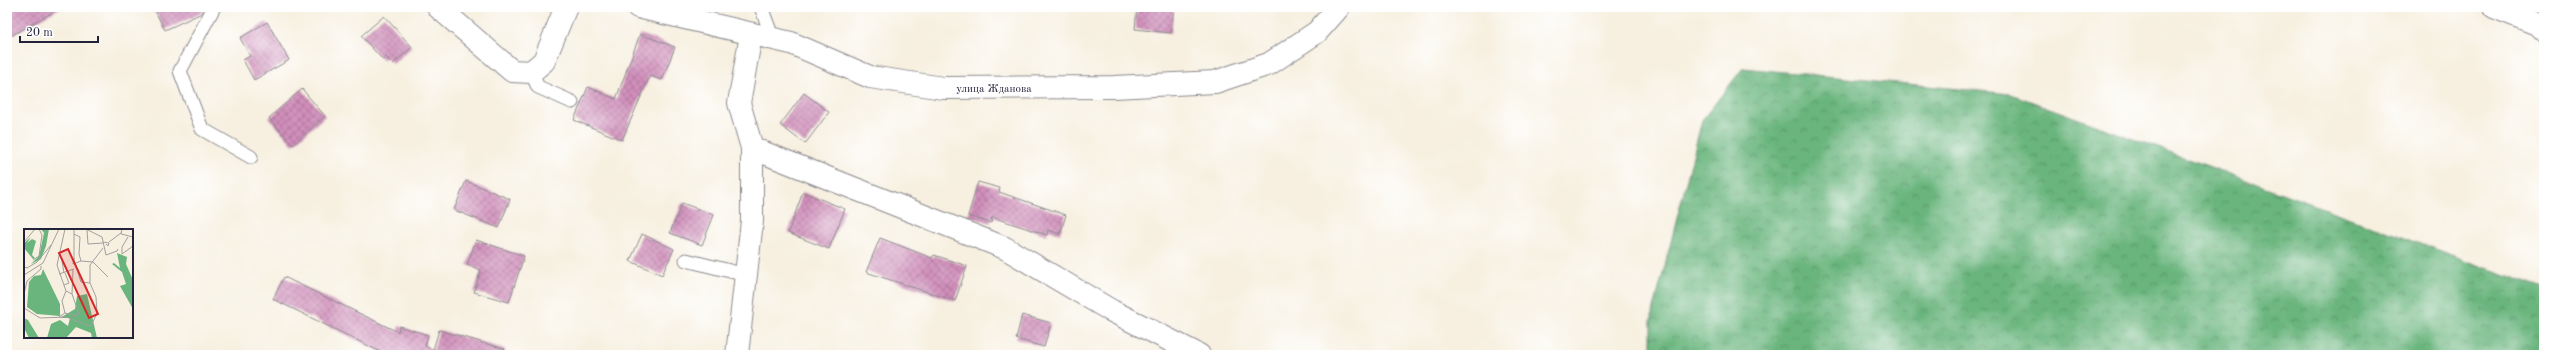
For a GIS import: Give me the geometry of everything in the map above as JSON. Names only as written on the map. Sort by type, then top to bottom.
[{"type":"street","points":[[438,7],[512,71],[531,72],[544,61],[566,7]]},
{"type":"street","name":"улица Жданова","points":[[638,7],[751,35],[791,43],[870,77],[943,88],[1114,87],[1215,82],[1269,64],[1317,32],[1339,7]]},
{"type":"street","points":[[2494,7],[2537,24],[2544,31]]},
{"type":"street","points":[[737,355],[752,221],[752,148],[739,103],[751,35]]},
{"type":"street","points":[[752,148],[1005,248],[1112,311],[1199,355]]},
{"type":"lane","points":[[214,7],[180,71],[202,129],[251,157]]},
{"type":"lane","points":[[761,7],[773,40]]},
{"type":"lane","points":[[531,72],[538,87],[572,102]]},
{"type":"lane","points":[[686,260],[746,276]]},
{"type":"green space","points":[[1743,68],[2011,94],[2544,289],[2544,355],[1651,355],[1651,320],[1702,120]]},
{"type":"building","points":[[7,7],[62,7],[7,38]]},
{"type":"building","points":[[153,7],[205,7],[202,13],[165,30]]},
{"type":"building","points":[[1137,7],[1174,7],[1171,33],[1135,29]]},
{"type":"building","points":[[384,16],[412,47],[393,64],[386,57],[383,60],[361,36]]},
{"type":"building","points":[[267,22],[289,60],[254,80],[243,60],[250,56],[240,38]]},
{"type":"building","points":[[640,34],[675,47],[662,80],[650,76],[622,140],[574,120],[588,87],[616,99]]},
{"type":"building","points":[[302,89],[325,116],[293,145],[269,118]]},
{"type":"building","points":[[804,93],[829,112],[805,144],[780,125]]},
{"type":"building","points":[[466,181],[510,199],[499,228],[454,210]]},
{"type":"building","points":[[978,182],[1000,188],[999,192],[1066,215],[1060,234],[1048,230],[1047,235],[992,217],[991,223],[968,216]]},
{"type":"building","points":[[803,192],[845,209],[829,249],[788,233]]},
{"type":"building","points":[[682,203],[714,215],[702,245],[670,233]]},
{"type":"building","points":[[642,234],[674,249],[662,275],[630,261]]},
{"type":"building","points":[[880,238],[932,258],[934,255],[967,266],[955,301],[866,272]]},
{"type":"building","points":[[476,240],[524,256],[509,302],[474,292],[481,270],[467,265]]},
{"type":"building","points":[[284,277],[398,332],[399,326],[428,335],[425,346],[433,350],[439,330],[505,349],[504,355],[387,355],[273,299]]},
{"type":"building","points":[[1022,315],[1051,323],[1044,347],[1016,339]]}]
